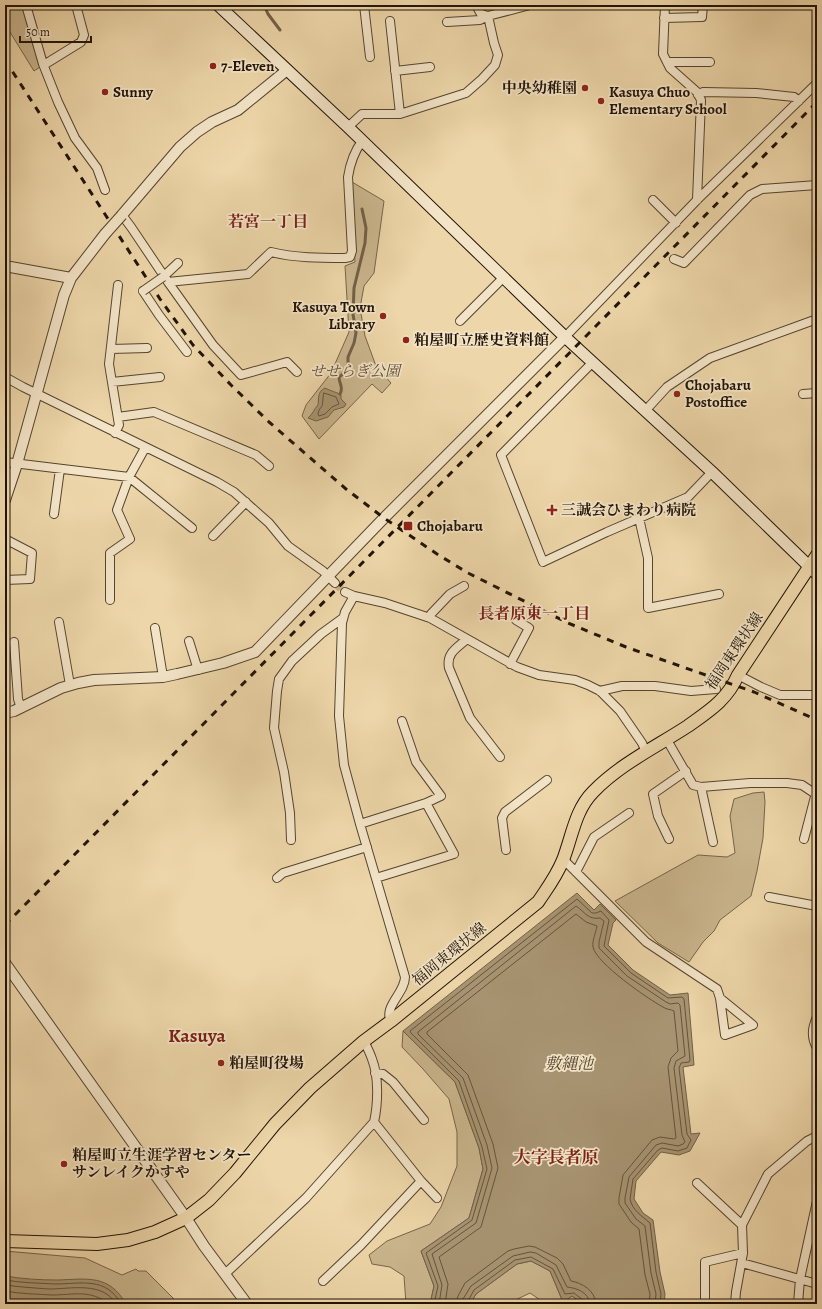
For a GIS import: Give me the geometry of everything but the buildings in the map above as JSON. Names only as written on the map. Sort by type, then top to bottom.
[{"type":"main road","points":[[224,7],[287,70],[565,337],[712,472],[813,571]]},
{"type":"main road","name":"福岡東環状線","points":[[5,1241],[98,1244],[128,1240],[155,1232],[186,1218],[209,1200],[235,1173],[275,1124],[310,1088],[364,1041],[391,1021],[538,902],[554,879],[563,859],[579,812],[592,793],[610,776],[716,707],[734,684],[738,675],[813,571],[817,555]]},
{"type":"street","points":[[26,5],[43,64],[58,102],[75,138],[97,168],[105,190]]},
{"type":"street","points":[[43,64],[81,42],[84,35],[76,5]]},
{"type":"street","points":[[364,5],[370,57]]},
{"type":"street","points":[[476,5],[481,14],[488,16]]},
{"type":"street","points":[[447,22],[480,20],[488,16],[530,5]]},
{"type":"street","points":[[665,5],[663,54],[670,68],[698,95],[701,100],[702,112],[698,200]]},
{"type":"street","points":[[664,18],[702,17],[703,5]]},
{"type":"street","points":[[348,127],[362,114],[400,114],[466,93],[495,65],[498,55],[488,16]]},
{"type":"street","points":[[390,21],[400,114]]},
{"type":"street","points":[[667,62],[710,62]]},
{"type":"street","points":[[395,71],[430,67]]},
{"type":"street","points":[[5,500],[17,464],[64,295],[71,278],[105,234],[180,147],[212,122],[238,110],[287,70]]},
{"type":"street","points":[[5,714],[70,685],[94,680],[163,677],[223,664],[255,652],[332,580],[384,518],[565,337],[698,200],[817,83]]},
{"type":"street","points":[[698,95],[703,92],[756,93],[794,97],[799,102]]},
{"type":"street","points":[[187,352],[143,291],[165,280],[248,274],[271,252],[306,257],[350,257],[352,251],[348,177],[350,166],[358,146],[362,141]]},
{"type":"street","points":[[674,259],[684,263],[750,195],[762,189],[817,185]]},
{"type":"street","points":[[653,200],[676,223]]},
{"type":"street","points":[[122,215],[165,280],[213,345],[241,375],[287,362],[297,372]]},
{"type":"street","points":[[165,280],[178,263]]},
{"type":"street","points":[[5,266],[71,278]]},
{"type":"street","points":[[460,321],[504,277]]},
{"type":"street","points":[[116,433],[119,424],[109,364],[118,285]]},
{"type":"street","points":[[646,410],[667,387],[710,358],[817,319]]},
{"type":"street","points":[[111,348],[147,348]]},
{"type":"street","points":[[593,362],[501,455],[543,562],[639,518],[688,498],[712,472]]},
{"type":"street","points":[[5,377],[145,448],[217,482],[234,492],[269,523],[288,546],[332,580]]},
{"type":"street","points":[[112,382],[160,377]]},
{"type":"street","points":[[803,394],[817,393]]},
{"type":"street","points":[[118,417],[154,412],[256,456],[269,466]]},
{"type":"street","points":[[110,600],[110,553],[130,539],[117,510],[129,477],[145,448]]},
{"type":"street","points":[[5,462],[129,477],[192,528]]},
{"type":"street","points":[[54,514],[60,469]]},
{"type":"street","points":[[213,536],[246,502]]},
{"type":"street","points":[[639,518],[648,558],[648,608],[719,594]]},
{"type":"street","points":[[5,539],[32,553],[30,578],[5,580]]},
{"type":"street","points":[[430,618],[450,594],[464,586]]},
{"type":"street","points":[[345,592],[354,596],[386,603],[430,618],[510,664],[539,675],[576,680],[600,691],[620,711],[642,743],[646,752]]},
{"type":"street","points":[[354,596],[345,612],[342,623],[339,716],[344,765],[405,977],[405,984],[389,1011],[388,1016],[391,1021]]},
{"type":"street","points":[[291,840],[289,806],[284,772],[274,728],[279,679],[292,662],[321,634],[344,618]]},
{"type":"street","points":[[510,664],[529,628],[516,620]]},
{"type":"street","points":[[59,622],[70,685]]},
{"type":"street","points":[[155,628],[163,677]]},
{"type":"street","points":[[467,639],[451,653],[448,660],[449,668],[470,718],[500,757]]},
{"type":"street","points":[[189,641],[198,670]]},
{"type":"street","points":[[14,642],[18,699],[21,708]]},
{"type":"street","points":[[738,675],[761,687],[780,694],[817,694]]},
{"type":"street","points":[[600,691],[622,686],[655,686],[692,691],[716,689]]},
{"type":"street","points":[[360,824],[426,803],[441,796],[416,762],[402,721]]},
{"type":"street","points":[[667,740],[693,785],[701,787],[787,782],[802,785],[816,793],[804,839]]},
{"type":"street","points":[[669,840],[658,816],[653,794],[686,771]]},
{"type":"street","points":[[506,850],[502,818],[505,812],[547,780]]},
{"type":"street","points":[[701,787],[713,842]]},
{"type":"street","points":[[376,878],[454,854],[426,803]]},
{"type":"street","points":[[576,872],[594,836],[629,813]]},
{"type":"street","points":[[277,878],[283,873],[367,847]]},
{"type":"street","points":[[563,859],[646,942],[717,989],[720,998],[725,1035],[753,1025],[720,998]]},
{"type":"street","points":[[769,897],[817,906]]},
{"type":"street","points":[[5,963],[186,1218],[204,1246],[247,1304]]},
{"type":"street","points":[[817,1017],[813,1026],[813,1041],[817,1048]]},
{"type":"street","points":[[225,1274],[306,1198],[374,1122],[377,1107],[375,1073],[373,1060],[364,1041]]},
{"type":"street","points":[[375,1073],[383,1074],[394,1082],[424,1120]]},
{"type":"street","points":[[374,1122],[437,1198]]},
{"type":"street","points":[[735,1304],[743,1253],[742,1225],[768,1174],[807,1141],[817,1136]]},
{"type":"street","points":[[323,1281],[361,1245],[422,1181]]},
{"type":"street","points":[[697,1182],[742,1225]]},
{"type":"street","points":[[798,1304],[800,1279],[815,1216],[817,1201]]},
{"type":"street","points":[[705,1304],[704,1262],[743,1253]]},
{"type":"street","points":[[742,1263],[817,1284]]},
{"type":"green space","points":[[5,5],[22,5],[40,67],[34,71],[5,24]]},
{"type":"green space","name":"せせらぎ公園","points":[[352,182],[384,201],[374,273],[364,286],[360,308],[365,336],[376,366],[391,383],[382,393],[372,384],[319,439],[302,416],[306,405],[331,373],[349,332],[345,266],[355,262]]},
{"type":"green space","points":[[764,792],[765,802],[763,838],[751,896],[720,920],[714,931],[703,942],[689,962],[658,943],[615,901],[698,855],[727,857],[735,853],[730,816],[734,799],[753,793]]},
{"type":"green space","points":[[403,1031],[455,1082],[479,1148],[483,1169],[469,1218],[421,1251],[434,1286],[430,1304],[406,1304],[404,1276],[390,1267],[372,1264],[369,1255],[387,1241],[430,1224],[441,1207],[457,1166],[457,1132],[449,1099],[402,1047]]},
{"type":"green space","points":[[5,1251],[85,1258],[122,1275],[136,1269],[138,1271],[146,1271],[179,1304],[5,1304]]},
{"type":"green space","points":[[531,1261],[550,1271],[563,1302],[572,1296],[583,1304],[546,1304],[530,1293],[507,1304],[470,1304],[476,1294],[517,1264]]},
{"type":"water","points":[[325,388],[341,395],[341,399],[346,404],[344,407],[334,410],[328,417],[316,421],[308,418],[318,405],[320,393]]},
{"type":"water","name":"敷縄池","points":[[577,893],[594,910],[600,904],[616,920],[613,923],[608,945],[633,970],[670,995],[688,993],[694,1065],[683,1067],[691,1134],[700,1133],[690,1151],[679,1155],[661,1152],[636,1181],[634,1199],[643,1213],[653,1220],[660,1272],[665,1294],[664,1304],[583,1304],[572,1296],[563,1302],[550,1271],[531,1261],[517,1264],[476,1294],[470,1304],[430,1304],[434,1286],[421,1251],[469,1218],[483,1169],[479,1148],[455,1082],[403,1031]]},
{"type":"water","points":[[5,1276],[38,1280],[96,1280],[112,1287],[126,1304],[5,1304]]},
{"type":"waterway","points":[[264,5],[268,14],[280,30]]},
{"type":"waterway","points":[[340,394],[341,387],[339,377],[348,370],[348,357],[354,343],[356,333],[353,314],[354,288],[365,243],[366,228],[362,209]]},
{"type":"tunnel","points":[[335,583],[345,592]]},
{"type":"railway","points":[[5,60],[160,299],[193,345],[269,422],[346,489],[384,518],[468,573],[568,623],[626,647],[754,692],[817,720]]},
{"type":"railway","points":[[5,925],[817,102]]},
{"type":"place","name":"7-Eleven","points":[[213,66]]},
{"type":"place","name":"中央幼稚園","points":[[585,88]]},
{"type":"place","name":"Sunny","points":[[105,92]]},
{"type":"place","name":"Kasuya Chuo Elementary School","points":[[601,101]]},
{"type":"place","name":"Kasuya Town Library","points":[[383,316]]},
{"type":"place","name":"粕屋町立歴史資料館","points":[[406,340]]},
{"type":"place","name":"Chojabaru Postoffice","points":[[677,394]]},
{"type":"place","name":"三誠会ひまわり病院","points":[[552,510]]},
{"type":"place","name":"Chojabaru","points":[[408,526]]},
{"type":"place","name":"粕屋町役場","points":[[221,1063]]},
{"type":"place","name":"粕屋町立生涯学習センター サンレイクかすや","points":[[64,1164]]},
{"type":"district","name":"若宮一丁目","points":[[268,221]]},
{"type":"district","name":"長者原東一丁目","points":[[534,613]]},
{"type":"district","name":"Kasuya","points":[[197,1035]]},
{"type":"district","name":"大字長者原","points":[[556,1157]]}]
